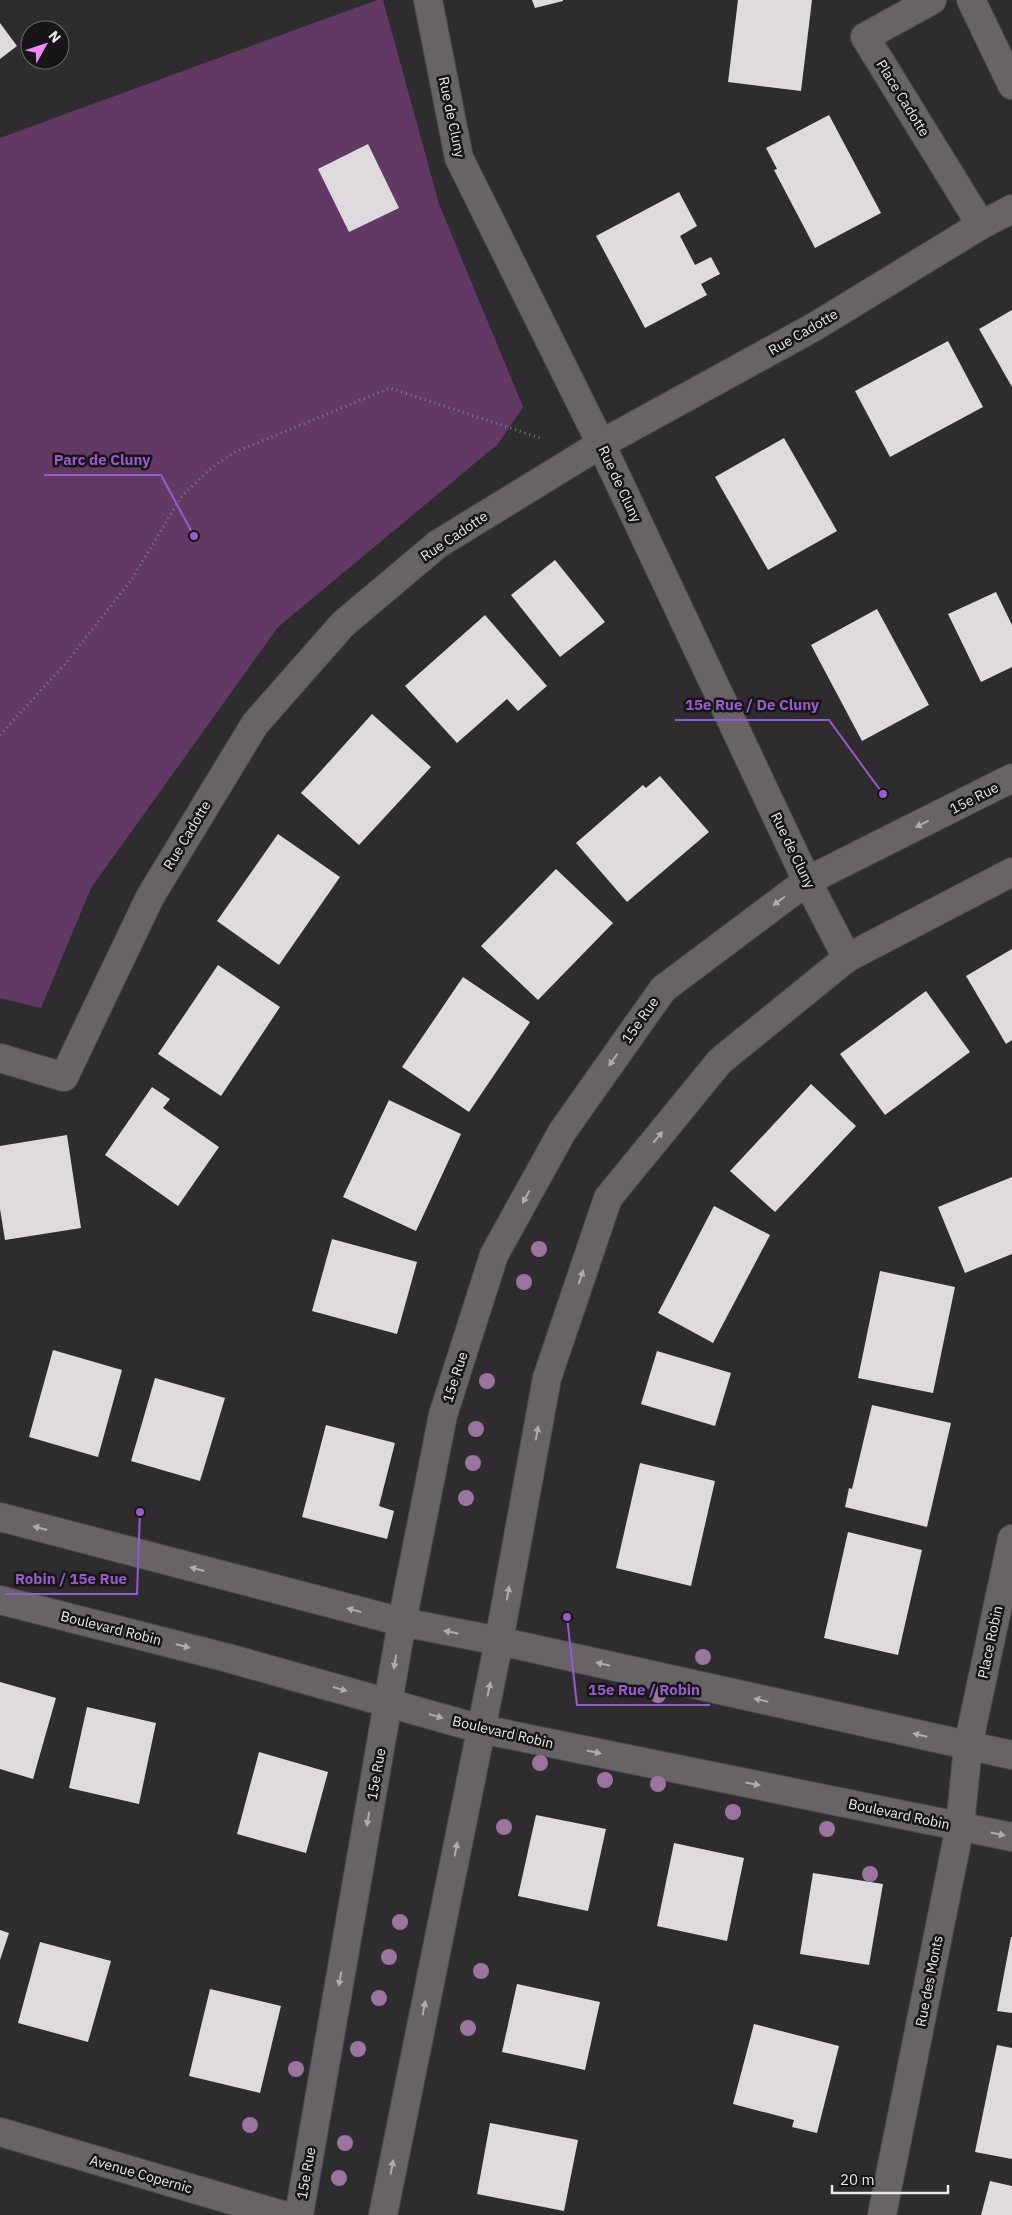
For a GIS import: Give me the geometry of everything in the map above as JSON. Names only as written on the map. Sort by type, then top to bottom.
[{"type":"street","name":"Rue de Cluny","points":[[428,0],[459,158],[601,444],[807,881],[846,958]]},
{"type":"street","name":"Place Cadotte","points":[[932,0],[865,37],[981,225]]},
{"type":"street","points":[[971,0],[1012,85]]},
{"type":"street","name":"Rue Cadotte","points":[[0,1058],[64,1078],[150,897],[255,724],[344,624],[438,544],[601,444],[814,327],[981,225],[1012,209]]},
{"type":"street","name":"15e Rue","points":[[299,2215],[402,1622],[443,1415],[494,1254],[562,1132],[663,989],[807,881],[1012,778]]},
{"type":"street","points":[[383,2215],[499,1641],[547,1378],[608,1198],[720,1061],[846,958],[1012,872]]},
{"type":"street","points":[[0,1517],[402,1622],[499,1641],[1012,1755]]},
{"type":"street","name":"Place Robin","points":[[968,1746],[1012,1539]]},
{"type":"street","name":"Boulevard Robin","points":[[0,1600],[228,1658],[481,1729],[1012,1837]]},
{"type":"street","name":"Rue des Monts","points":[[882,2215],[960,1826],[968,1746]]},
{"type":"street","name":"Avenue Copernic","points":[[0,2132],[282,2215]]},
{"type":"path","points":[[0,735],[66,663],[132,579],[181,497],[209,470],[233,453],[390,388],[541,439],[601,444]]},
{"type":"shaded area","points":[[377,0],[383,0],[439,204],[523,407],[498,444],[278,627],[91,888],[41,1008],[0,998],[0,138]]},
{"type":"building","points":[[532,0],[563,0],[563,1],[535,8]]},
{"type":"building","points":[[738,0],[812,0],[801,91],[728,82]]},
{"type":"building","points":[[0,23],[17,46],[0,59]]},
{"type":"building","points":[[829,115],[881,213],[815,248],[774,170],[777,169],[766,148]]},
{"type":"building","points":[[368,144],[399,208],[349,232],[318,169]]},
{"type":"building","points":[[679,192],[697,226],[680,236],[695,265],[711,257],[720,274],[701,284],[707,295],[645,328],[596,236]]},
{"type":"building","points":[[1012,310],[1012,387],[979,329]]},
{"type":"building","points":[[948,341],[983,407],[890,457],[855,391]]},
{"type":"building","points":[[784,438],[837,531],[768,570],[715,477]]},
{"type":"building","points":[[555,560],[605,622],[560,657],[511,595]]},
{"type":"building","points":[[996,592],[1012,625],[1012,667],[981,682],[948,614]]},
{"type":"building","points":[[877,609],[929,705],[862,741],[811,645]]},
{"type":"building","points":[[485,615],[547,686],[518,711],[507,699],[457,743],[405,686]]},
{"type":"building","points":[[372,714],[431,767],[359,845],[301,793]]},
{"type":"building","points":[[660,776],[709,832],[627,902],[576,843],[643,785],[646,788]]},
{"type":"building","points":[[278,834],[340,877],[279,965],[217,921]]},
{"type":"building","points":[[556,869],[613,923],[538,1000],[481,946]]},
{"type":"building","points":[[1012,949],[1012,1040],[1006,1044],[966,976]]},
{"type":"building","points":[[218,965],[280,1007],[221,1096],[158,1054]]},
{"type":"building","points":[[463,977],[530,1022],[469,1112],[402,1067]]},
{"type":"building","points":[[926,991],[970,1052],[885,1115],[840,1054]]},
{"type":"building","points":[[811,1084],[856,1126],[775,1212],[730,1171]]},
{"type":"building","points":[[152,1087],[170,1099],[163,1108],[219,1147],[178,1206],[105,1155]]},
{"type":"building","points":[[389,1100],[461,1134],[416,1231],[343,1197]]},
{"type":"building","points":[[67,1135],[81,1228],[5,1240],[0,1209],[0,1146]]},
{"type":"building","points":[[1012,1177],[1012,1254],[965,1273],[938,1207]]},
{"type":"building","points":[[714,1206],[770,1235],[713,1343],[658,1313]]},
{"type":"building","points":[[332,1239],[417,1262],[397,1334],[312,1311]]},
{"type":"building","points":[[880,1271],[955,1287],[933,1393],[858,1378]]},
{"type":"building","points":[[53,1350],[122,1370],[98,1457],[29,1437]]},
{"type":"building","points":[[657,1351],[731,1373],[715,1426],[641,1404]]},
{"type":"building","points":[[155,1378],[225,1398],[200,1481],[131,1461]]},
{"type":"building","points":[[872,1405],[951,1423],[927,1527],[845,1507],[849,1488],[852,1489]]},
{"type":"building","points":[[326,1425],[395,1443],[379,1506],[394,1511],[387,1539],[302,1517]]},
{"type":"building","points":[[640,1463],[715,1481],[691,1586],[616,1568]]},
{"type":"building","points":[[848,1532],[922,1550],[898,1655],[824,1638]]},
{"type":"building","points":[[0,1682],[56,1698],[33,1779],[0,1769]]},
{"type":"building","points":[[87,1707],[156,1723],[139,1804],[69,1788]]},
{"type":"building","points":[[259,1752],[328,1772],[306,1853],[237,1834]]},
{"type":"building","points":[[536,1815],[606,1829],[588,1911],[518,1896]]},
{"type":"building","points":[[674,1843],[744,1858],[727,1941],[657,1926]]},
{"type":"building","points":[[813,1873],[883,1884],[869,1965],[800,1954]]},
{"type":"building","points":[[0,1930],[9,1933],[0,1960]]},
{"type":"building","points":[[1012,1937],[1012,2013],[997,2011]]},
{"type":"building","points":[[40,1942],[111,1961],[88,2042],[18,2023]]},
{"type":"building","points":[[517,1984],[600,2002],[585,2070],[502,2052]]},
{"type":"building","points":[[210,1989],[281,2006],[260,2093],[189,2076]]},
{"type":"building","points":[[754,2024],[839,2046],[817,2133],[792,2127],[794,2120],[733,2104]]},
{"type":"building","points":[[997,2045],[1012,2048],[1012,2159],[975,2152]]},
{"type":"building","points":[[490,2123],[578,2140],[564,2211],[477,2194]]},
{"type":"building","points":[[990,2181],[1012,2186],[1012,2215],[981,2215]]},
{"type":"place","name":"Parc de Cluny","points":[[194,536]]},
{"type":"place","name":"15e Rue / De Cluny","points":[[883,794]]},
{"type":"place","name":"Robin / 15e Rue","points":[[140,1512]]},
{"type":"place","name":"15e Rue / Robin","points":[[567,1617]]}]
